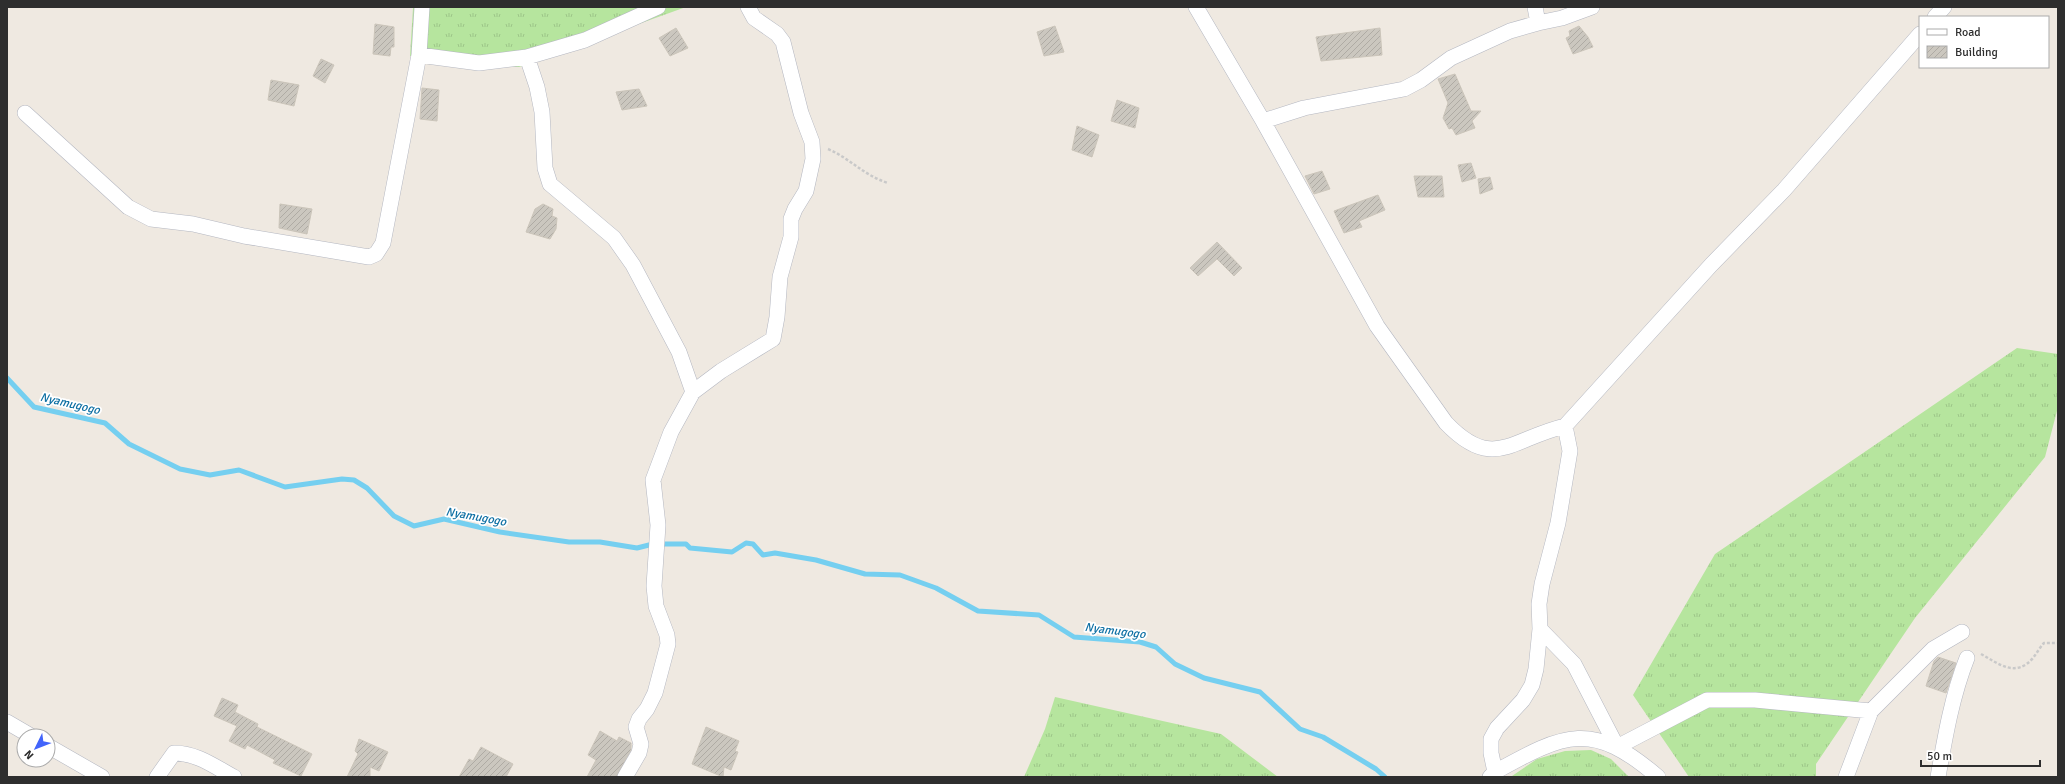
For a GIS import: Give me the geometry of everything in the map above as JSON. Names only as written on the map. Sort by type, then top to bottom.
[{"type":"street","points":[[25,113],[128,207],[151,220],[193,224],[244,236],[368,257],[376,254],[383,243],[419,55],[422,7]]},
{"type":"street","points":[[419,55],[479,63],[527,57],[585,40],[658,7]]},
{"type":"street","points":[[625,777],[639,753],[641,744],[636,727],[639,718],[647,709],[655,693],[668,644],[667,635],[656,606],[654,586],[658,525],[653,480],[671,432],[693,392],[721,371],[773,338],[777,317],[780,278],[791,237],[791,219],[806,191],[811,176],[813,159],[812,142],[801,113],[783,42],[777,34],[754,18],[748,7]]},
{"type":"street","points":[[1196,7],[1263,121],[1377,326],[1435,408],[1458,435],[1470,444],[1485,450],[1498,449],[1512,445],[1546,431],[1565,426],[1711,265],[1784,190],[1919,35]]},
{"type":"street","points":[[1534,7],[1538,22]]},
{"type":"street","points":[[1263,121],[1304,108],[1404,89],[1421,80],[1451,58],[1510,31],[1538,22],[1562,18],[1592,7]]},
{"type":"street","points":[[1936,16],[1944,7]]},
{"type":"street","points":[[527,57],[538,87],[542,112],[545,168],[550,184],[614,238],[634,265],[679,352],[693,392]]},
{"type":"street","points":[[1565,426],[1570,451],[1558,523],[1542,584],[1539,604],[1540,629],[1536,669],[1532,685],[1523,700],[1497,728],[1491,739],[1493,775],[1536,749],[1568,738],[1594,738],[1617,747],[1635,757],[1658,777]]},
{"type":"street","points":[[1540,629],[1574,664],[1617,747]]},
{"type":"street","points":[[1846,777],[1871,711],[1933,649],[1962,632]]},
{"type":"street","points":[[1938,777],[1946,734],[1961,674],[1967,658]]},
{"type":"street","points":[[1617,747],[1706,700],[1755,700],[1871,711]]},
{"type":"street","points":[[7,722],[17,728]]},
{"type":"street","points":[[56,751],[102,777]]},
{"type":"street","points":[[157,777],[174,753],[185,753],[194,755],[234,777]]},
{"type":"path","points":[[812,142],[840,154],[871,177],[888,183]]},
{"type":"path","points":[[1967,658],[1972,653],[1980,654],[2005,668],[2013,669],[2019,668],[2032,658],[2044,643],[2058,643]]},
{"type":"green space","points":[[400,7],[686,7],[519,67],[410,56],[413,8]]},
{"type":"green space","points":[[2017,348],[2058,354],[2058,407],[2045,457],[1915,618],[1816,764],[1816,777],[1689,777],[1633,695],[1715,554]]},
{"type":"green space","points":[[1055,697],[1221,734],[1278,777],[1024,777],[1045,729]]},
{"type":"green space","points":[[1591,750],[1611,759],[1629,777],[1512,776],[1537,759],[1565,751]]},
{"type":"building","points":[[375,24],[394,27],[394,47],[391,47],[390,56],[373,54]]},
{"type":"building","points":[[1055,26],[1064,52],[1044,56],[1037,32]]},
{"type":"building","points":[[1579,26],[1588,37],[1593,47],[1573,54],[1566,38],[1570,36],[1569,31]]},
{"type":"building","points":[[676,28],[688,48],[670,56],[659,38]]},
{"type":"building","points":[[1380,28],[1382,55],[1321,61],[1316,37]]},
{"type":"building","points":[[321,59],[334,65],[325,83],[313,76]]},
{"type":"building","points":[[1455,74],[1471,111],[1481,111],[1472,121],[1475,128],[1456,135],[1452,128],[1449,129],[1443,118],[1448,103],[1438,79]]},
{"type":"building","points":[[271,80],[299,85],[294,106],[268,100]]},
{"type":"building","points":[[422,88],[439,90],[437,121],[420,119]]},
{"type":"building","points":[[639,89],[647,106],[622,110],[616,92]]},
{"type":"building","points":[[1117,100],[1139,108],[1135,128],[1111,121]]},
{"type":"building","points":[[1077,126],[1099,135],[1092,157],[1072,150]]},
{"type":"building","points":[[1471,163],[1476,178],[1462,182],[1458,165]]},
{"type":"building","points":[[1322,171],[1330,189],[1314,194],[1305,176]]},
{"type":"building","points":[[1414,176],[1442,176],[1444,197],[1418,197]]},
{"type":"building","points":[[1490,177],[1493,189],[1480,194],[1478,179]]},
{"type":"building","points":[[1378,195],[1385,210],[1359,221],[1362,227],[1344,233],[1334,211]]},
{"type":"building","points":[[280,204],[312,209],[307,234],[279,228]]},
{"type":"building","points":[[543,204],[553,209],[552,216],[557,218],[556,229],[550,239],[526,232],[535,209]]},
{"type":"building","points":[[1217,242],[1242,268],[1234,276],[1217,259],[1198,276],[1190,268]]},
{"type":"building","points":[[1938,657],[1956,663],[1946,693],[1926,686],[1934,661]]},
{"type":"building","points":[[222,698],[238,705],[235,712],[258,724],[257,727],[312,754],[301,776],[273,763],[275,760],[247,745],[245,749],[229,741],[237,726],[214,716]]},
{"type":"building","points":[[706,727],[739,741],[735,751],[738,752],[731,770],[724,767],[723,777],[692,764]]},
{"type":"building","points":[[600,731],[617,741],[619,737],[631,743],[631,750],[616,777],[587,777],[596,760],[588,755]]},
{"type":"building","points":[[359,739],[388,752],[379,771],[370,767],[370,777],[347,777],[358,754],[355,751]]},
{"type":"building","points":[[481,747],[513,764],[506,777],[459,777],[469,759],[473,761]]},
{"type":"waterway","name":"Nyamugogo","points":[[7,378],[34,407],[105,423],[129,444],[180,469],[210,475],[239,470],[285,487],[342,479],[354,480],[367,488],[394,516],[414,526],[444,519],[500,532],[569,542],[600,542],[637,548],[653,544]]},
{"type":"waterway","name":"Nyamugogo","points":[[661,544],[686,544],[690,548],[732,552],[746,543],[753,544],[763,555],[775,553],[816,560],[865,574],[900,575],[936,588],[978,611],[1039,615],[1074,637],[1140,642],[1156,647],[1175,664],[1204,678],[1260,692],[1300,729],[1323,737],[1376,769],[1385,777]]}]
